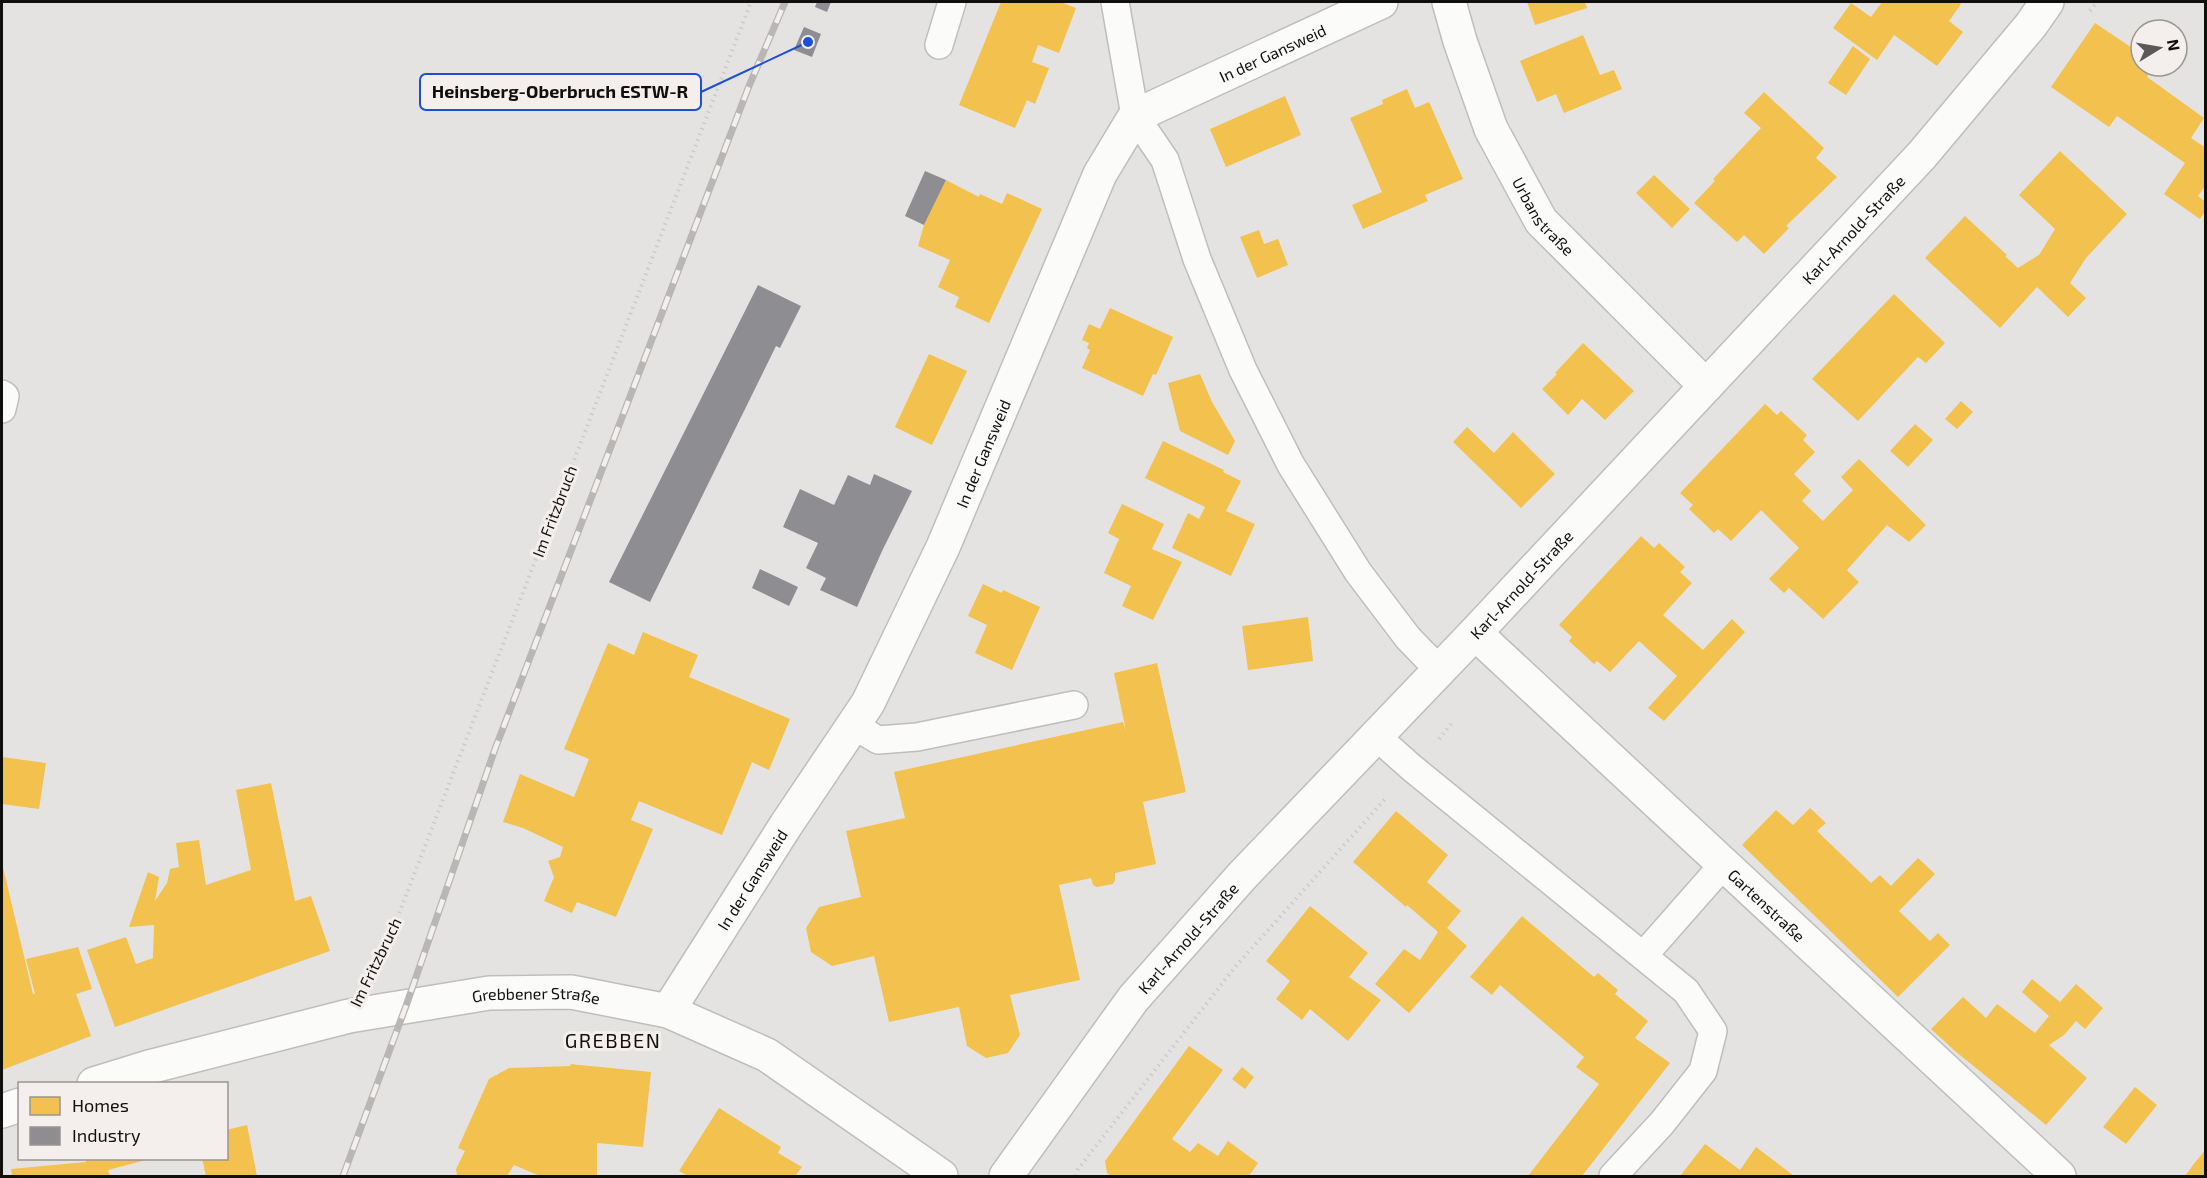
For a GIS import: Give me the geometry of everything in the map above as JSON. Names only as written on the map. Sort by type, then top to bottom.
[{"type":"street","name":"In der Gansweid","points":[[668,1011],[786,825],[868,704],[943,547],[1100,174],[1135,116],[1382,2]]},
{"type":"street","name":"Urbanstraße","points":[[1449,2],[1460,41],[1491,129],[1541,221],[1706,386]]},
{"type":"street","name":"Karl-Arnold-Straße","points":[[1006,1176],[1133,999],[1242,876],[1475,633],[1922,155],[2031,25],[2047,2]]},
{"type":"street","name":"Gartenstraße","points":[[1475,633],[2059,1176]]},
{"type":"street","name":"Grebbener Straße","points":[[98,1082],[349,1016],[489,993],[571,992],[668,1011],[767,1055],[941,1176]]},
{"type":"street","points":[[2,1111],[18,1106]]},
{"type":"lane","points":[[939,45],[952,2]]},
{"type":"lane","points":[[1115,2],[1135,116],[1165,160],[1197,259],[1243,370],[1290,465],[1358,572],[1408,638],[1440,670]]},
{"type":"lane","points":[[2,394],[5,396],[2,409]]},
{"type":"lane","points":[[853,725],[878,740],[917,737],[1074,705]]},
{"type":"lane","points":[[1376,736],[1686,991],[1713,1031],[1703,1071],[1662,1123],[1613,1176]]},
{"type":"lane","points":[[1643,956],[1723,865]]},
{"type":"path","name":"Im Fritzbruch","points":[[349,1016],[393,928],[751,2]]},
{"type":"building: Homes","points":[[1001,2],[1064,2],[1076,8],[1059,53],[1038,45],[1032,62],[1049,68],[1035,104],[1027,100],[1015,128],[959,105]]},
{"type":"building: Homes","points":[[1527,2],[1585,2],[1587,8],[1535,25]]},
{"type":"building: Homes","points":[[1882,2],[1958,2],[1961,4],[1949,21],[1963,32],[1937,66],[1894,35],[1877,60],[1833,28],[1851,3],[1871,17]]},
{"type":"building: Homes","points":[[2095,23],[2129,46],[2129,78],[2148,78],[2204,118],[2191,138],[2206,148],[2206,185],[2198,196],[2206,202],[2206,210],[2200,219],[2164,194],[2185,163],[2117,116],[2109,127],[2051,87]]},
{"type":"building: Homes","points":[[1583,35],[1600,75],[1614,70],[1622,89],[1564,113],[1556,94],[1537,102],[1520,61]]},
{"type":"building: Homes","points":[[1853,46],[1870,59],[1846,95],[1828,83]]},
{"type":"building: Homes","points":[[1407,89],[1415,108],[1429,102],[1463,179],[1425,195],[1428,201],[1363,229],[1352,205],[1382,192],[1350,118],[1383,104],[1382,100]]},
{"type":"building: Homes","points":[[1764,92],[1824,148],[1816,158],[1837,177],[1786,226],[1789,228],[1764,254],[1744,235],[1737,242],[1694,203],[1715,181],[1713,179],[1761,128],[1744,113]]},
{"type":"building: Homes","points":[[1285,96],[1301,135],[1226,167],[1210,129]]},
{"type":"building: Homes","points":[[2060,151],[2127,214],[2086,258],[2070,283],[2086,298],[2068,317],[2037,287],[2000,328],[1925,258],[1965,216],[2018,268],[2039,255],[2055,229],[2019,195]]},
{"type":"building: Homes","points":[[1654,175],[1690,209],[1672,228],[1636,193]]},
{"type":"building: Homes","points":[[946,180],[979,197],[980,194],[1002,204],[1007,193],[1042,209],[989,323],[955,307],[959,297],[938,287],[950,260],[918,246],[924,225]]},
{"type":"building: Homes","points":[[1259,230],[1264,244],[1278,239],[1288,265],[1257,278],[1240,237]]},
{"type":"building: Homes","points":[[1894,294],[1945,343],[1926,363],[1918,357],[1858,421],[1812,379]]},
{"type":"building: Homes","points":[[1110,308],[1173,337],[1156,375],[1153,374],[1143,396],[1082,368],[1090,350],[1087,348],[1089,343],[1082,340],[1089,324],[1100,329]]},
{"type":"building: Homes","points":[[1583,343],[1634,391],[1605,420],[1582,399],[1568,415],[1542,389]]},
{"type":"building: Homes","points":[[929,354],[967,371],[932,445],[895,427]]},
{"type":"building: Homes","points":[[1200,374],[1212,402],[1235,441],[1228,455],[1180,431],[1168,383]]},
{"type":"building: Homes","points":[[1961,401],[1973,412],[1957,429],[1945,419]]},
{"type":"building: Homes","points":[[1765,404],[1777,415],[1781,411],[1807,435],[1803,440],[1815,452],[1794,474],[1811,491],[1802,501],[1823,521],[1853,490],[1841,477],[1859,459],[1926,525],[1909,542],[1887,525],[1847,570],[1859,582],[1823,619],[1789,588],[1784,593],[1769,579],[1799,548],[1761,510],[1731,541],[1718,529],[1714,533],[1689,509],[1693,505],[1680,493]]},
{"type":"building: Homes","points":[[1915,424],[1933,440],[1908,467],[1890,451]]},
{"type":"building: Homes","points":[[1467,427],[1494,453],[1513,432],[1555,474],[1521,508],[1453,442]]},
{"type":"building: Homes","points":[[1163,441],[1224,470],[1223,472],[1241,481],[1226,511],[1255,524],[1231,576],[1172,548],[1188,513],[1199,519],[1205,507],[1145,478]]},
{"type":"building: Homes","points":[[1122,504],[1164,524],[1152,549],[1182,562],[1153,620],[1122,606],[1131,586],[1104,573],[1119,539],[1108,533]]},
{"type":"building: Homes","points":[[1641,536],[1654,548],[1659,543],[1685,567],[1680,572],[1692,583],[1663,615],[1703,650],[1732,619],[1745,632],[1664,721],[1648,708],[1677,676],[1639,641],[1610,672],[1597,661],[1594,664],[1569,641],[1572,637],[1559,625]]},
{"type":"building: Homes","points":[[983,584],[1002,593],[1003,590],[1040,607],[1012,670],[975,653],[987,625],[968,616]]},
{"type":"building: Homes","points":[[1308,617],[1313,661],[1248,670],[1242,626]]},
{"type":"building: Homes","points":[[643,632],[698,655],[689,677],[790,719],[769,770],[752,762],[722,835],[639,801],[631,820],[653,829],[616,917],[577,902],[572,913],[544,901],[554,877],[548,861],[560,857],[563,847],[523,828],[503,822],[520,774],[574,797],[589,759],[564,749],[608,643],[634,655]]},
{"type":"building: Homes","points":[[1157,663],[1186,792],[1143,802],[1156,864],[1115,873],[1113,884],[1097,887],[1093,885],[1091,878],[1059,885],[1080,980],[1010,995],[1020,1035],[1008,1053],[986,1058],[967,1046],[959,1007],[889,1022],[874,956],[832,966],[811,952],[806,928],[819,907],[861,897],[846,831],[905,818],[894,772],[1123,722],[1126,731],[1114,673]]},
{"type":"building: Homes","points":[[2,757],[46,763],[39,809],[2,804]]},
{"type":"building: Homes","points":[[271,783],[295,901],[311,896],[330,951],[115,1027],[87,950],[126,937],[136,964],[153,958],[154,925],[129,927],[148,872],[159,877],[155,901],[167,883],[170,869],[179,867],[176,843],[199,840],[206,885],[251,870],[236,790]]},
{"type":"building: Homes","points":[[1810,808],[1826,823],[1817,831],[1871,883],[1880,875],[1891,886],[1918,858],[1935,874],[1899,911],[1930,941],[1938,933],[1950,945],[1898,997],[1742,845],[1776,810],[1793,825]]},
{"type":"building: Homes","points":[[1396,811],[1448,855],[1427,882],[1461,911],[1447,928],[1467,946],[1409,1013],[1375,984],[1404,949],[1420,960],[1438,932],[1353,862]]},
{"type":"building: Homes","points":[[2,863],[33,994],[35,994],[26,959],[78,947],[92,989],[76,994],[91,1036],[2,1070]]},
{"type":"building: Homes","points":[[1310,906],[1368,953],[1349,977],[1381,1000],[1348,1041],[1310,1009],[1302,1020],[1276,999],[1290,981],[1266,961]]},
{"type":"building: Homes","points":[[1522,916],[1594,977],[1598,973],[1618,990],[1615,994],[1648,1021],[1635,1038],[1670,1063],[1582,1176],[1528,1176],[1599,1084],[1576,1067],[1584,1057],[1500,985],[1492,995],[1470,977]]},
{"type":"building: Homes","points":[[2032,979],[2060,1002],[2076,984],[2103,1008],[2085,1029],[2076,1021],[2064,1035],[2049,1045],[2087,1078],[2046,1125],[1931,1029],[1963,997],[1986,1018],[1997,1004],[2035,1033],[2049,1016],[2022,992]]},
{"type":"building: Homes","points":[[1189,1046],[1223,1070],[1172,1139],[1190,1152],[1198,1143],[1218,1156],[1228,1141],[1258,1163],[1249,1176],[1111,1176],[1107,1173],[1105,1161]]},
{"type":"building: Homes","points":[[570,1064],[651,1072],[643,1147],[597,1143],[597,1176],[540,1176],[514,1165],[507,1176],[457,1175],[456,1169],[465,1151],[458,1148],[489,1079],[509,1068],[571,1066]]},
{"type":"building: Homes","points":[[1242,1067],[1254,1077],[1245,1089],[1232,1079]]},
{"type":"building: Homes","points":[[2135,1087],[2157,1105],[2126,1144],[2103,1127]]},
{"type":"building: Homes","points":[[719,1108],[781,1147],[778,1153],[802,1167],[795,1176],[688,1176],[679,1171]]},
{"type":"building: Homes","points":[[247,1125],[257,1176],[206,1176],[202,1160],[228,1160],[228,1130]]},
{"type":"building: Homes","points":[[1705,1144],[1740,1170],[1756,1147],[1794,1176],[1680,1176]]},
{"type":"building: Homes","points":[[2206,1149],[2206,1176],[2185,1176],[2193,1165]]},
{"type":"building: Homes","points":[[86,1160],[146,1160],[108,1170],[110,1176],[12,1176],[11,1169],[86,1162]]},
{"type":"building: Industry","points":[[817,2],[831,2],[827,12],[815,7]]},
{"type":"building: Industry","points":[[804,27],[821,34],[812,57],[794,50]]},
{"type":"building: Industry","points":[[925,171],[946,180],[924,225],[905,216]]},
{"type":"building: Industry","points":[[758,285],[801,306],[780,348],[776,346],[650,602],[609,582]]},
{"type":"building: Industry","points":[[874,474],[912,491],[857,607],[820,590],[826,578],[806,568],[818,543],[783,527],[800,489],[834,505],[848,475],[870,485]]},
{"type":"building: Industry","points":[[760,569],[798,587],[789,606],[752,588]]},
{"type":"railway","points":[[343,1176],[406,1006],[495,749],[749,86],[785,2]]},
{"type":"place","name":"Heinsberg-Oberbruch ESTW-R","points":[[808,42]]},
{"type":"district","name":"GREBBEN","points":[[613,1040]]}]
